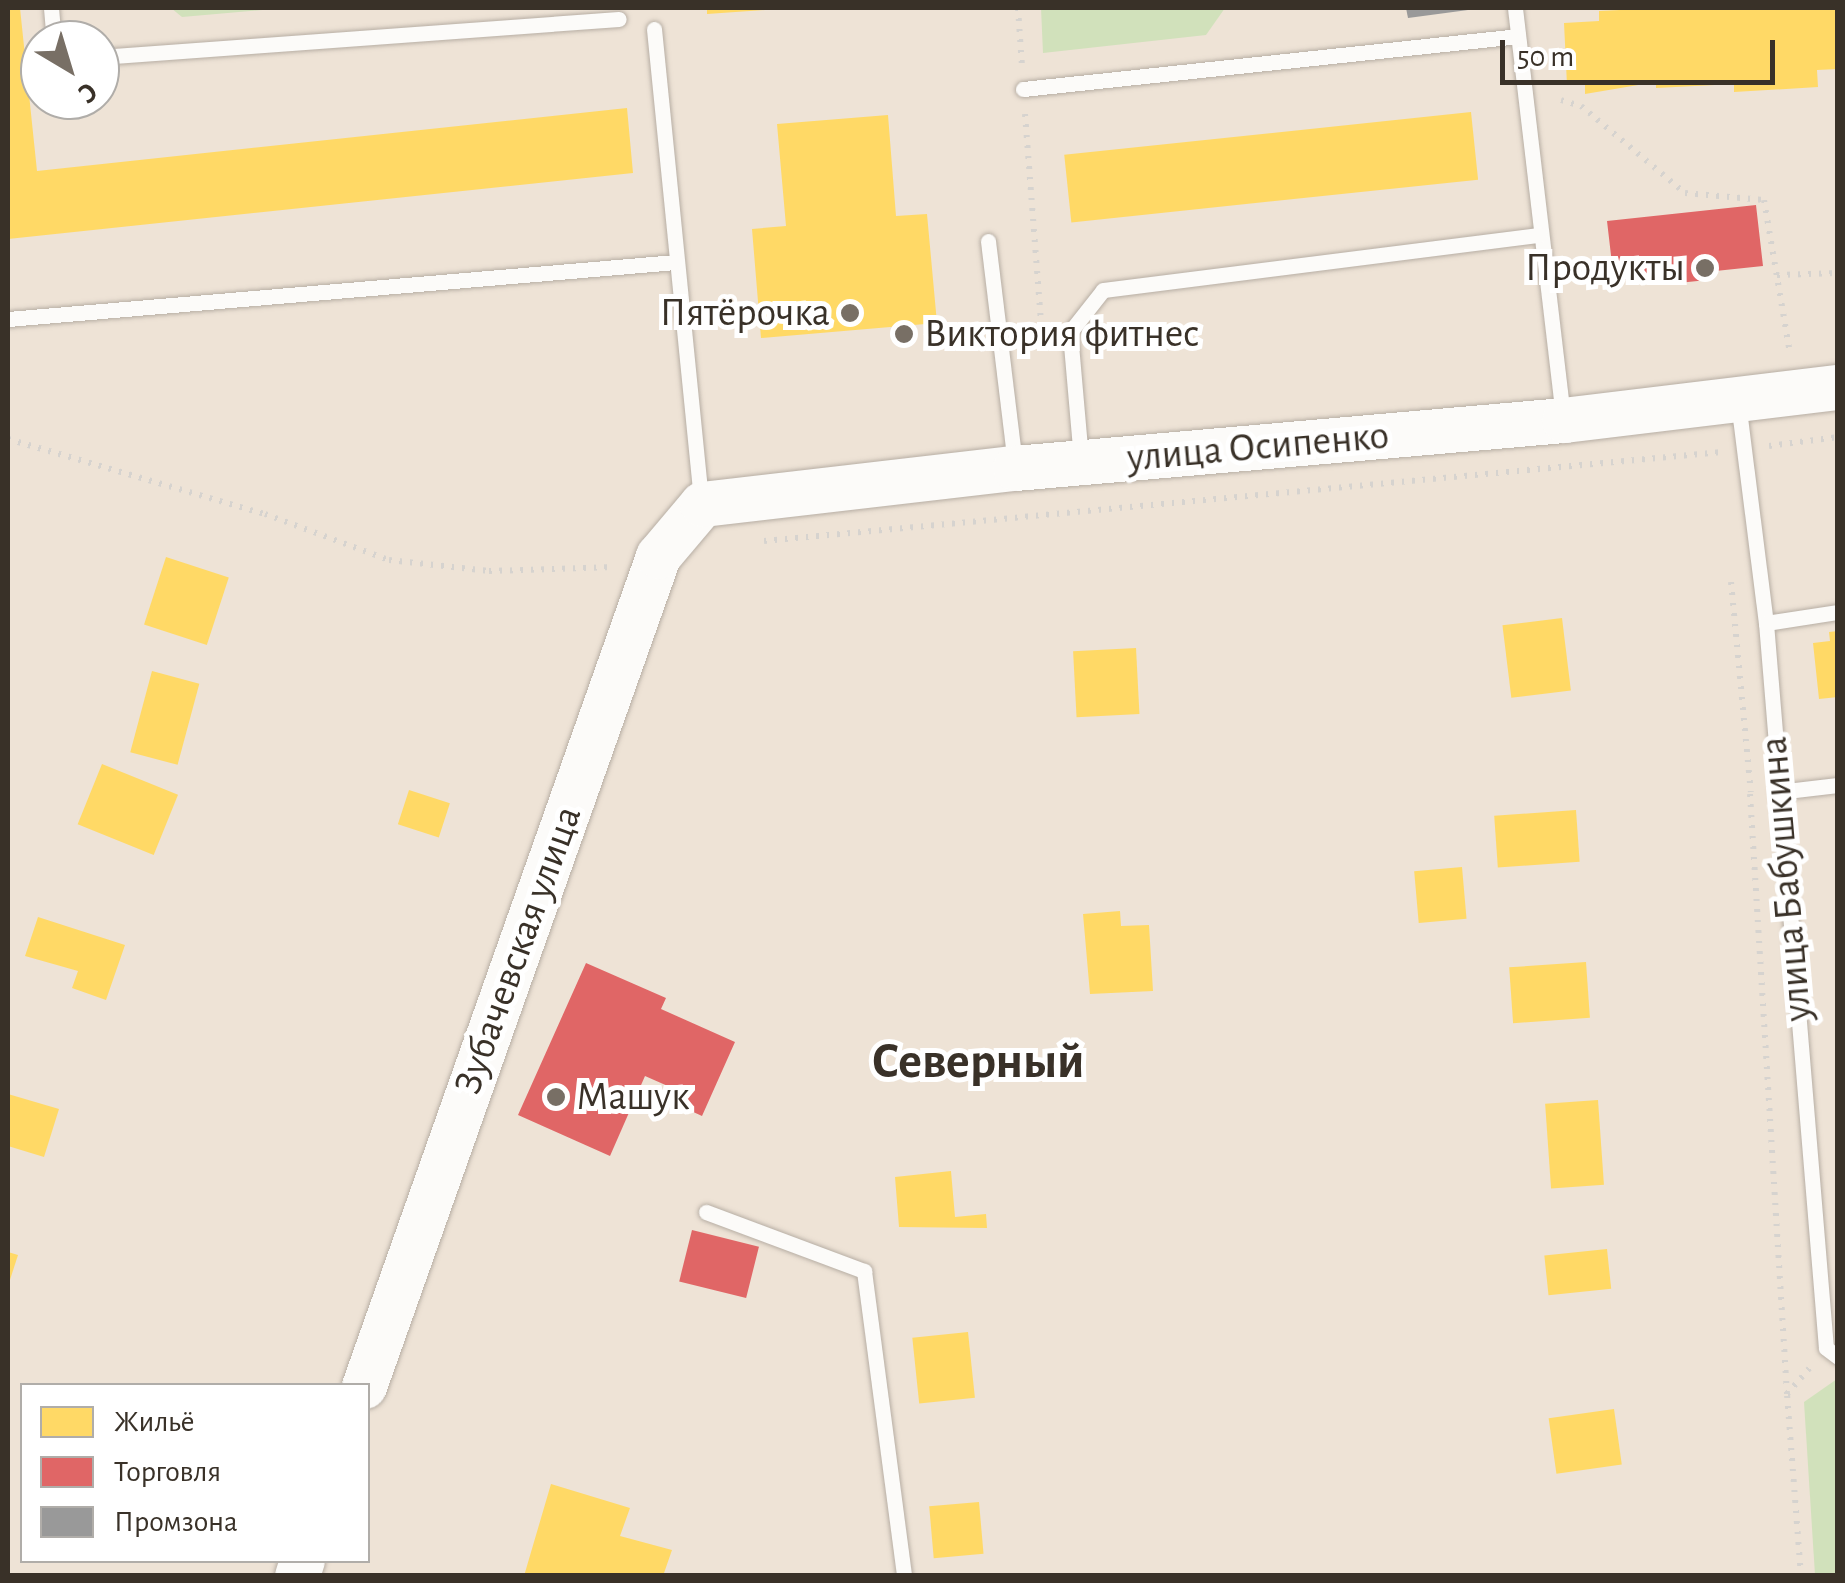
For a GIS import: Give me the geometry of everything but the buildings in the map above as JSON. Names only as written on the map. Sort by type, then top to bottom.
[{"type":"street","name":"улица Осипенко","points":[[693,512],[1015,468],[1564,420],[1838,387]]},
{"type":"street","name":"Зубачевская улица","points":[[365,1383],[658,556],[693,512]]},
{"type":"lane","points":[[1515,8],[1564,420]]},
{"type":"lane","points":[[120,56],[619,19]]},
{"type":"lane","points":[[654,29],[676,262],[693,512]]},
{"type":"lane","points":[[1023,90],[1518,36]]},
{"type":"lane","points":[[1082,463],[1070,332],[1103,290],[1540,235]]},
{"type":"lane","points":[[988,241],[1015,468]]},
{"type":"lane","points":[[8,319],[676,262]]},
{"type":"lane","name":"улица Бабушкина","points":[[1737,398],[1766,622],[1778,792],[1832,1352]]},
{"type":"lane","points":[[1766,622],[1838,612]]},
{"type":"lane","points":[[1778,792],[1838,785]]},
{"type":"lane","points":[[706,1212],[864,1271],[904,1576]]},
{"type":"path","points":[[1018,8],[1043,346]]},
{"type":"path","points":[[1560,100],[1581,106],[1686,193],[1764,200],[1790,353]]},
{"type":"path","points":[[1777,275],[1838,273]]},
{"type":"path","points":[[1750,792],[1801,1576]]},
{"type":"path","points":[[1787,1394],[1832,1352]]},
{"type":"green space","points":[[171,8],[284,8],[182,17]]},
{"type":"green space","points":[[1041,8],[1225,8],[1206,35],[1043,53]]},
{"type":"green space","points":[[1837,1379],[1837,1575],[1815,1575],[1804,1402]]},
{"type":"place","name":"Продукты","points":[[1705,268]]},
{"type":"place","name":"Пятёрочка","points":[[850,313]]},
{"type":"place","name":"Виктория фитнес","points":[[904,334]]},
{"type":"place","name":"Машук","points":[[556,1097]]},
{"type":"district","name":"Северный","points":[[978,1063]]}]
